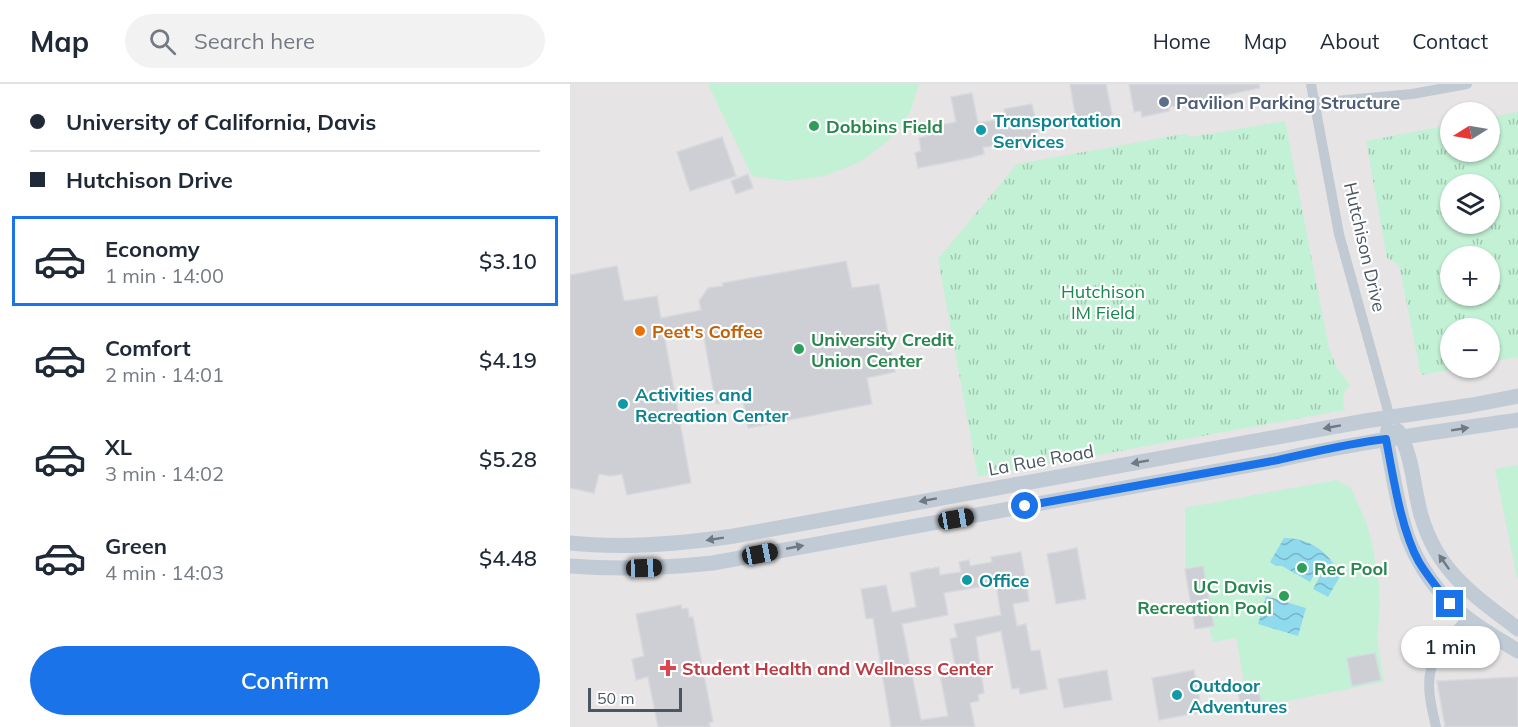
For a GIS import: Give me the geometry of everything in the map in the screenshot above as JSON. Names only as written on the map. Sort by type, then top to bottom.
[{"type":"main road","name":"La Rue Road","points":[[570,543],[632,546],[692,543],[1365,421],[1518,396]]},
{"type":"main road","name":"Hutchison Drive","points":[[1390,418],[1408,539],[1418,561],[1450,604],[1467,618],[1518,651]]},
{"type":"main road","points":[[570,566],[644,568],[713,563],[1278,460],[1358,443],[1518,420]]},
{"type":"main road","name":"Hutchison Drive","points":[[1394,439],[1409,457],[1422,516],[1439,556],[1456,579],[1480,601],[1518,629]]},
{"type":"street","name":"Hutchison Drive","points":[[1311,84],[1342,246],[1390,418]]},
{"type":"street","points":[[1314,103],[1412,94],[1467,84]]},
{"type":"street","points":[[1436,727],[1430,689],[1431,669],[1438,655],[1467,618]]},
{"type":"shaded area","points":[[570,84],[1518,84],[1518,727],[570,727]]},
{"type":"green space","name":"Dobbins Field","points":[[708,84],[919,84],[910,112],[889,140],[860,162],[824,176],[788,181],[752,176]]},
{"type":"green space","points":[[1518,112],[1518,357],[1500,360],[1500,318],[1440,318],[1440,372],[1421,375],[1399,265],[1387,258],[1366,141],[1440,127],[1440,162],[1500,162],[1500,115]]},
{"type":"green space","name":"Hutchison IM Field","points":[[1285,121],[1329,348],[1336,366],[1350,385],[1343,397],[1345,410],[978,477],[938,259],[1017,164],[1184,134],[1191,137]]},
{"type":"green space","points":[[1518,465],[1518,577],[1517,578],[1495,469]]},
{"type":"green space","name":"UC Davis Recreation Pool","points":[[1336,480],[1351,488],[1367,524],[1373,548],[1379,584],[1380,608],[1377,639],[1384,682],[1242,710],[1238,689],[1245,687],[1236,638],[1213,642],[1209,628],[1195,629],[1185,569],[1185,508]]},
{"type":"water","name":"Rec Pool","points":[[1284,538],[1297,539],[1314,546],[1324,553],[1342,573],[1328,597],[1313,589],[1325,567],[1320,565],[1310,582],[1270,562]]},
{"type":"water","points":[[1266,596],[1306,608],[1298,636],[1258,624]]},
{"type":"building","points":[[1070,84],[1106,84],[1113,119],[1077,125]]},
{"type":"building","name":"Pavilion Parking Structure","points":[[1129,84],[1259,84],[1260,88],[1169,107],[1169,111],[1142,117],[1141,111],[1134,112]]},
{"type":"building","name":"Transportation Services","points":[[972,93],[978,123],[1006,118],[1004,109],[1032,104],[1038,142],[983,147],[984,154],[918,168],[915,153],[921,151],[919,138],[926,136],[924,128],[956,122],[951,97]]},
{"type":"building","points":[[722,137],[736,176],[690,191],[677,152]]},
{"type":"building","points":[[748,174],[753,188],[736,194],[731,181]]},
{"type":"building","points":[[846,261],[852,288],[879,284],[895,372],[867,378],[872,404],[748,428],[743,400],[716,404],[702,327],[664,334],[691,483],[627,495],[622,474],[610,476],[599,474],[594,493],[570,488],[570,275],[617,266],[624,301],[657,296],[661,318],[701,310],[699,301],[708,288],[723,286],[722,283]]},
{"type":"building","points":[[1077,548],[1086,599],[1056,604],[1047,554]]},
{"type":"building","points":[[1021,552],[1029,601],[1013,604],[1017,626],[1026,624],[1031,651],[1040,650],[1047,689],[1020,694],[1019,688],[1012,689],[1001,631],[976,637],[984,693],[978,695],[979,701],[970,703],[975,727],[891,727],[873,618],[866,619],[861,589],[886,585],[892,612],[916,607],[910,573],[939,567],[940,575],[961,572],[959,562],[969,560],[970,566],[992,562],[991,557]],"holes":[[[996,584],[1001,615],[954,624],[957,637],[950,639],[955,665],[946,667],[947,674],[940,675],[948,716],[921,720],[902,624],[948,615],[944,593]]]},
{"type":"building","points":[[1203,566],[1214,626],[1195,629],[1185,569]]},
{"type":"building","name":"Student Health and Wellness Center","points":[[681,605],[682,609],[688,608],[689,617],[693,617],[713,722],[709,723],[710,727],[658,727],[648,677],[636,680],[632,659],[644,656],[636,614]]},
{"type":"building","points":[[1375,653],[1381,680],[1352,686],[1347,658]]},
{"type":"building","points":[[1107,670],[1112,700],[1064,708],[1058,679]]},
{"type":"building","name":"Outdoor Adventures","points":[[1194,670],[1202,712],[1159,720],[1152,678]]},
{"type":"building","points":[[1518,677],[1518,727],[1445,727],[1437,681]]},
{"type":"building","points":[[1258,689],[1262,706],[1242,710],[1238,693]]},
{"type":"place","name":"Pavilion Parking Structure","points":[[1164,102]]},
{"type":"place","name":"Dobbins Field","points":[[814,126]]},
{"type":"place","name":"Transportation Services","points":[[981,130]]},
{"type":"place","name":"Peet's Coffee","points":[[640,331]]},
{"type":"place","name":"University Credit Union Center","points":[[799,349]]},
{"type":"place","name":"Activities and Recreation Center","points":[[623,404]]},
{"type":"place","name":"Rec Pool","points":[[1302,568]]},
{"type":"place","name":"Office","points":[[967,580]]},
{"type":"place","name":"UC Davis Recreation Pool","points":[[1284,596]]},
{"type":"place","name":"Student Health and Wellness Center","points":[[668,668]]},
{"type":"place","name":"Outdoor Adventures","points":[[1177,695]]},
{"type":"route","points":[[1025,506],[1386,439],[1408,539],[1418,561],[1450,604]]}]
